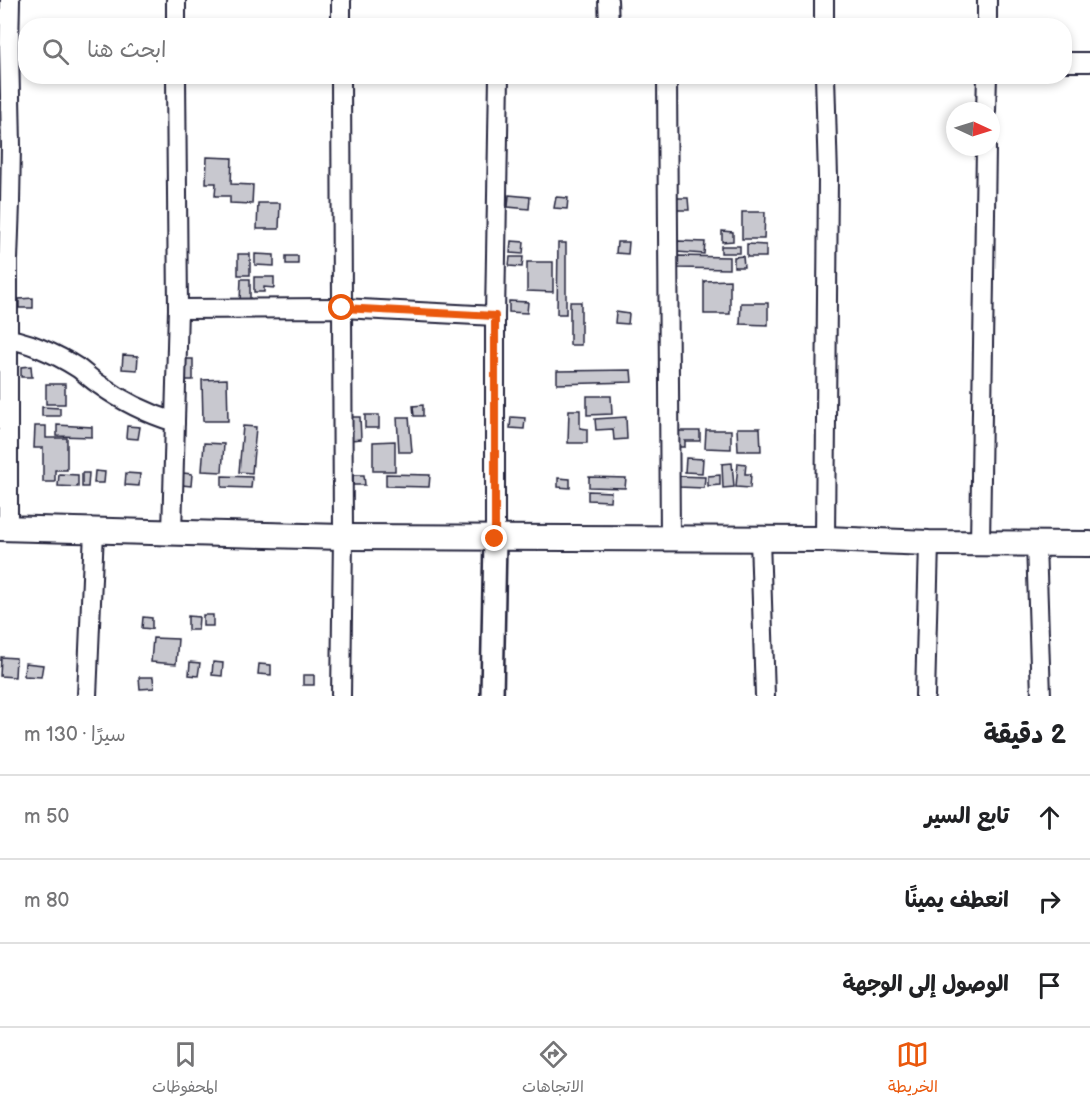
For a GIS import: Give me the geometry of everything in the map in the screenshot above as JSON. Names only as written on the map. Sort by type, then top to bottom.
[{"type":"main road","points":[[4,529],[343,537],[760,539],[1090,544]]},
{"type":"street","points":[[4,529],[4,339],[11,157],[10,0]]},
{"type":"street","points":[[176,0],[176,18]]},
{"type":"street","points":[[341,0],[341,18]]},
{"type":"street","points":[[608,0],[609,18]]},
{"type":"street","points":[[824,0],[824,18]]},
{"type":"street","points":[[987,0],[987,18]]},
{"type":"street","points":[[1072,62],[1090,62]]},
{"type":"street","points":[[172,533],[178,309],[176,84]]},
{"type":"street","points":[[341,696],[342,84]]},
{"type":"street","points":[[492,696],[499,84]]},
{"type":"street","points":[[667,84],[670,539]]},
{"type":"street","points":[[825,84],[828,177],[825,540]]},
{"type":"street","points":[[986,102],[987,84]]},
{"type":"street","points":[[980,544],[986,156]]},
{"type":"street","points":[[178,309],[342,308],[495,316]]},
{"type":"street","points":[[4,339],[46,351],[78,368],[113,394],[161,418],[175,422]]},
{"type":"street","points":[[87,696],[94,531]]},
{"type":"street","points":[[760,539],[765,696]]},
{"type":"street","points":[[926,696],[929,543]]},
{"type":"street","points":[[1036,544],[1041,696]]},
{"type":"building","points":[[207,157],[232,158],[231,184],[253,185],[252,204],[230,203],[230,196],[215,196],[216,183],[206,183]]},
{"type":"building","points":[[509,195],[530,197],[529,209],[508,207]]},
{"type":"building","points":[[556,197],[568,198],[567,209],[554,208]]},
{"type":"building","points":[[677,198],[688,198],[689,210],[677,210]]},
{"type":"building","points":[[258,203],[280,203],[279,229],[257,229]]},
{"type":"building","points":[[742,212],[765,212],[764,239],[742,239]]},
{"type":"building","points":[[722,231],[733,232],[733,241],[722,242]]},
{"type":"building","points":[[511,241],[524,242],[523,254],[510,253]]},
{"type":"building","points":[[678,241],[705,242],[704,254],[677,252]]},
{"type":"building","points":[[617,242],[629,242],[628,254],[616,253]]},
{"type":"building","points":[[558,243],[566,243],[566,314],[557,314]]},
{"type":"building","points":[[747,244],[766,245],[766,257],[747,257]]},
{"type":"building","points":[[721,246],[740,246],[740,253],[721,253]]},
{"type":"building","points":[[238,254],[250,254],[250,275],[238,275]]},
{"type":"building","points":[[255,254],[274,255],[274,266],[255,265]]},
{"type":"building","points":[[286,256],[298,256],[298,264],[286,264]]},
{"type":"building","points":[[678,256],[729,257],[729,269],[678,268]]},
{"type":"building","points":[[743,256],[744,267],[734,267],[734,257]]},
{"type":"building","points":[[510,257],[523,257],[522,267],[509,266]]},
{"type":"building","points":[[527,262],[553,262],[553,292],[527,291]]},
{"type":"building","points":[[254,277],[274,277],[274,288],[264,287],[264,292],[254,292]]},
{"type":"building","points":[[241,279],[250,279],[250,301],[240,301]]},
{"type":"building","points":[[730,280],[730,314],[704,314],[704,281]]},
{"type":"building","points":[[33,298],[33,308],[19,308],[19,299]]},
{"type":"building","points":[[509,301],[528,302],[527,313],[509,312]]},
{"type":"building","points":[[570,302],[581,302],[581,345],[570,345]]},
{"type":"building","points":[[741,303],[768,303],[768,325],[740,324]]},
{"type":"building","points":[[616,312],[629,314],[628,324],[615,323]]},
{"type":"building","points":[[123,355],[138,356],[137,370],[122,369]]},
{"type":"building","points":[[183,359],[193,359],[193,380],[183,380]]},
{"type":"building","points":[[31,366],[32,377],[21,377],[21,367]]},
{"type":"building","points":[[631,370],[632,382],[557,384],[557,371]]},
{"type":"building","points":[[227,379],[228,421],[203,421],[202,380]]},
{"type":"building","points":[[46,384],[65,384],[65,404],[46,404]]},
{"type":"building","points":[[587,396],[611,396],[612,414],[587,415]]},
{"type":"building","points":[[423,405],[423,416],[414,416],[413,406]]},
{"type":"building","points":[[42,407],[60,408],[60,416],[42,416]]},
{"type":"building","points":[[569,410],[580,410],[580,428],[587,429],[587,443],[568,443]]},
{"type":"building","points":[[365,415],[379,415],[379,428],[365,428]]},
{"type":"building","points":[[350,417],[360,417],[361,439],[351,440]]},
{"type":"building","points":[[397,417],[409,417],[412,452],[399,452]]},
{"type":"building","points":[[511,417],[525,418],[524,429],[510,428]]},
{"type":"building","points":[[626,417],[627,439],[614,440],[613,429],[596,430],[595,419]]},
{"type":"building","points":[[57,425],[92,427],[92,437],[57,436]]},
{"type":"building","points":[[35,426],[46,426],[46,438],[67,438],[67,470],[55,470],[55,482],[43,482],[43,448],[34,448]]},
{"type":"building","points":[[127,426],[140,427],[138,439],[126,438]]},
{"type":"building","points":[[243,426],[256,427],[252,473],[239,472]]},
{"type":"building","points":[[737,428],[760,428],[761,451],[738,451]]},
{"type":"building","points":[[706,430],[731,430],[731,449],[705,448]]},
{"type":"building","points":[[675,431],[700,431],[700,441],[685,441],[685,447],[676,447]]},
{"type":"building","points":[[395,441],[395,471],[373,471],[373,442]]},
{"type":"building","points":[[204,443],[224,444],[222,472],[202,471]]},
{"type":"building","points":[[686,458],[703,459],[702,473],[685,472]]},
{"type":"building","points":[[732,463],[734,487],[723,488],[722,464]]},
{"type":"building","points":[[738,463],[746,464],[745,474],[751,474],[750,488],[736,487]]},
{"type":"building","points":[[95,471],[105,472],[104,483],[94,483]]},
{"type":"building","points":[[82,473],[89,473],[88,487],[82,487]]},
{"type":"building","points":[[126,473],[140,474],[139,486],[125,485]]},
{"type":"building","points":[[183,473],[192,474],[191,486],[182,485]]},
{"type":"building","points":[[59,474],[78,475],[78,487],[58,486]]},
{"type":"building","points":[[386,474],[430,475],[429,487],[386,486]]},
{"type":"building","points":[[353,475],[364,475],[365,485],[353,485]]},
{"type":"building","points":[[720,475],[720,485],[708,486],[708,476]]},
{"type":"building","points":[[222,476],[252,477],[251,488],[222,487]]},
{"type":"building","points":[[678,476],[705,477],[704,488],[678,487]]},
{"type":"building","points":[[589,477],[626,478],[625,488],[589,487]]},
{"type":"building","points":[[558,478],[570,479],[570,488],[558,487]]},
{"type":"building","points":[[588,491],[611,492],[610,501],[588,500]]},
{"type":"building","points":[[203,615],[213,615],[213,626],[203,626]]},
{"type":"building","points":[[188,616],[199,617],[198,630],[188,630]]},
{"type":"building","points":[[143,617],[152,618],[152,629],[142,628]]},
{"type":"building","points":[[153,638],[178,639],[176,664],[151,662]]},
{"type":"building","points":[[1,657],[16,658],[15,677],[0,676]]},
{"type":"building","points":[[190,662],[200,663],[198,676],[189,675]]},
{"type":"building","points":[[213,662],[223,663],[222,676],[212,675]]},
{"type":"building","points":[[25,663],[43,665],[41,677],[24,676]]},
{"type":"building","points":[[259,664],[271,665],[271,675],[258,674]]},
{"type":"building","points":[[303,675],[314,675],[314,685],[303,685]]},
{"type":"building","points":[[139,677],[153,677],[154,688],[140,689]]},
{"type":"route","points":[[342,308],[495,316],[495,539]]}]
